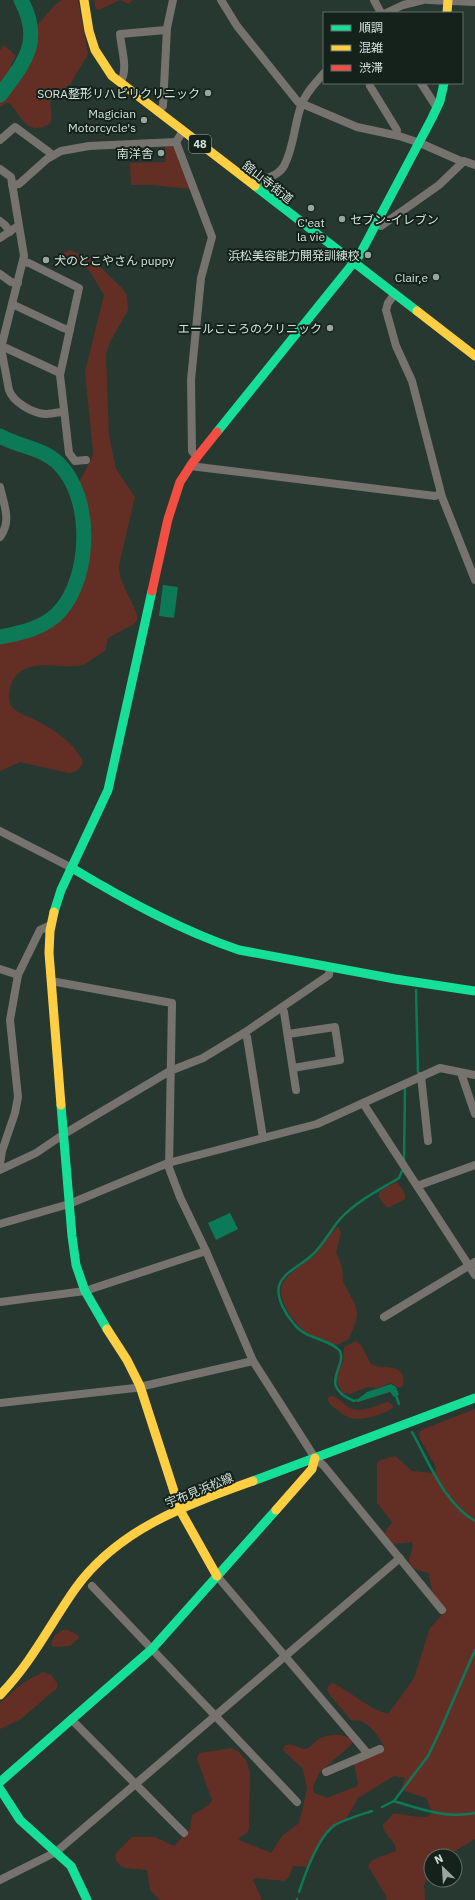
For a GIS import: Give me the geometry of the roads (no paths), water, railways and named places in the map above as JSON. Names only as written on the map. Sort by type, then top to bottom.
[{"type":"street","name":"舘山寺街道","points":[[84,0],[93,48],[104,66],[120,82],[394,295],[475,356]]},
{"type":"street","points":[[158,112],[163,106],[166,30],[173,0]]},
{"type":"street","points":[[221,0],[238,26],[277,77],[301,104],[363,129],[396,135],[420,143],[463,162],[464,161],[475,165]]},
{"type":"street","points":[[374,0],[380,12]]},
{"type":"street","points":[[388,12],[403,5],[423,0]]},
{"type":"street","points":[[428,0],[475,2]]},
{"type":"street","points":[[447,12],[448,0]]},
{"type":"street","points":[[120,82],[123,78],[124,67],[120,34],[166,30]]},
{"type":"street","points":[[254,186],[259,182],[276,176],[285,165],[301,104],[323,74]]},
{"type":"street","points":[[422,84],[437,108]]},
{"type":"street","points":[[368,1754],[217,1576],[180,1510],[150,1413],[140,1386],[127,1360],[98,1315],[85,1291],[74,1256],[48,943],[50,926],[56,901],[97,819],[108,790],[171,506],[180,482],[190,466],[359,256],[420,143],[437,108],[444,84]]},
{"type":"street","points":[[370,86],[397,130],[396,135]]},
{"type":"street","points":[[0,140],[15,127],[52,155]]},
{"type":"street","points":[[176,142],[183,131]]},
{"type":"street","points":[[12,185],[19,184],[52,155],[61,151],[89,146],[176,142]]},
{"type":"street","points":[[176,142],[212,237],[202,278],[190,386],[192,451],[197,458]]},
{"type":"street","points":[[376,224],[381,226],[434,189],[463,162]]},
{"type":"street","points":[[0,169],[11,177],[18,226],[24,249],[24,262],[1,348],[9,390],[14,400],[18,403],[44,414],[64,412]]},
{"type":"street","points":[[0,221],[6,225],[10,232]]},
{"type":"street","points":[[0,238],[18,226]]},
{"type":"street","points":[[24,262],[80,288],[60,373],[69,453],[75,461],[86,460]]},
{"type":"street","points":[[0,274],[11,282],[18,284]]},
{"type":"street","points":[[394,295],[388,303],[386,310],[398,350],[412,381],[441,494],[475,580]]},
{"type":"street","points":[[12,304],[70,330]]},
{"type":"street","points":[[1,348],[6,348],[60,373]]},
{"type":"street","points":[[190,466],[435,496],[441,494]]},
{"type":"street","points":[[0,487],[7,515],[7,523],[0,537]]},
{"type":"street","points":[[0,831],[72,868],[127,901],[226,946],[251,954],[330,968],[475,990]]},
{"type":"street","points":[[50,926],[40,930],[18,975],[10,1020],[18,1096],[15,1113],[2,1151],[0,1164],[1,1169],[36,1153],[64,1134],[170,1071],[203,1058],[244,1033],[329,974],[330,968]]},
{"type":"street","points":[[0,969],[18,975]]},
{"type":"street","points":[[51,981],[172,1003],[168,1163],[180,1197],[206,1251],[253,1361],[314,1458],[324,1466],[442,1610]]},
{"type":"street","points":[[281,1008],[284,1012],[296,1090]]},
{"type":"street","points":[[288,1034],[335,1027],[340,1060],[293,1068]]},
{"type":"street","points":[[244,1033],[246,1037],[263,1138]]},
{"type":"street","points":[[0,1224],[69,1204],[168,1163],[317,1124],[440,1068],[475,1075]]},
{"type":"street","points":[[463,1073],[462,1076],[475,1114]]},
{"type":"street","points":[[421,1076],[428,1141]]},
{"type":"street","points":[[363,1103],[417,1186],[472,1263],[475,1275]]},
{"type":"street","points":[[417,1186],[475,1165]]},
{"type":"street","points":[[0,1302],[85,1291],[206,1251]]},
{"type":"street","points":[[384,1317],[472,1263]]},
{"type":"street","points":[[0,1403],[140,1386],[253,1361]]},
{"type":"street","name":"宇布見浜松線","points":[[0,1695],[19,1677],[31,1662],[74,1591],[95,1564],[129,1536],[180,1510],[475,1398]]},
{"type":"street","points":[[0,1782],[152,1649],[312,1469],[314,1458]]},
{"type":"street","points":[[0,1880],[56,1852],[400,1558]]},
{"type":"street","points":[[92,1586],[297,1802]]},
{"type":"street","points":[[71,1719],[184,1833]]},
{"type":"street","points":[[326,1772],[380,1749]]},
{"type":"street","points":[[0,1789],[20,1820],[71,1866],[87,1900]]},
{"type":"waterway","points":[[0,95],[17,72],[28,50],[31,39],[31,28],[21,0]]},
{"type":"waterway","points":[[0,436],[46,454],[59,464],[70,479],[78,496],[84,537],[78,578],[70,596],[60,611],[40,626],[0,637]]},
{"type":"waterway","points":[[416,990],[418,1072]]},
{"type":"waterway","points":[[404,1161],[405,1087]]},
{"type":"waterway","points":[[354,1401],[343,1395],[337,1389],[335,1383],[340,1364],[340,1351],[330,1344],[305,1333],[294,1324],[280,1301],[278,1291],[279,1286],[284,1277],[316,1251],[340,1219],[368,1196],[399,1178],[402,1171]]},
{"type":"waterway","points":[[395,1393],[399,1404]]},
{"type":"waterway","points":[[412,1432],[431,1469],[446,1493],[454,1504],[475,1521]]},
{"type":"waterway","points":[[382,1807],[394,1801],[428,1756],[475,1650]]},
{"type":"waterway","points":[[394,1801],[444,1814],[465,1815],[475,1813]]},
{"type":"waterway","points":[[299,1892],[313,1856],[329,1830],[339,1823],[372,1811]]},
{"type":"place","name":"SORA整形リハビリクリニック","points":[[208,93]]},
{"type":"place","name":"Magician Motorcycle's","points":[[144,120]]},
{"type":"place","name":"南洋舎","points":[[161,153]]},
{"type":"place","name":"C'eat la vie","points":[[311,208]]},
{"type":"place","name":"セブン-イレブン","points":[[342,219]]},
{"type":"place","name":"浜松美容能力開発訓練校","points":[[368,255]]},
{"type":"place","name":"犬のとこやさん puppy","points":[[46,260]]},
{"type":"place","name":"Clair,e","points":[[436,277]]},
{"type":"place","name":"エールこころのクリニック","points":[[330,328]]}]
